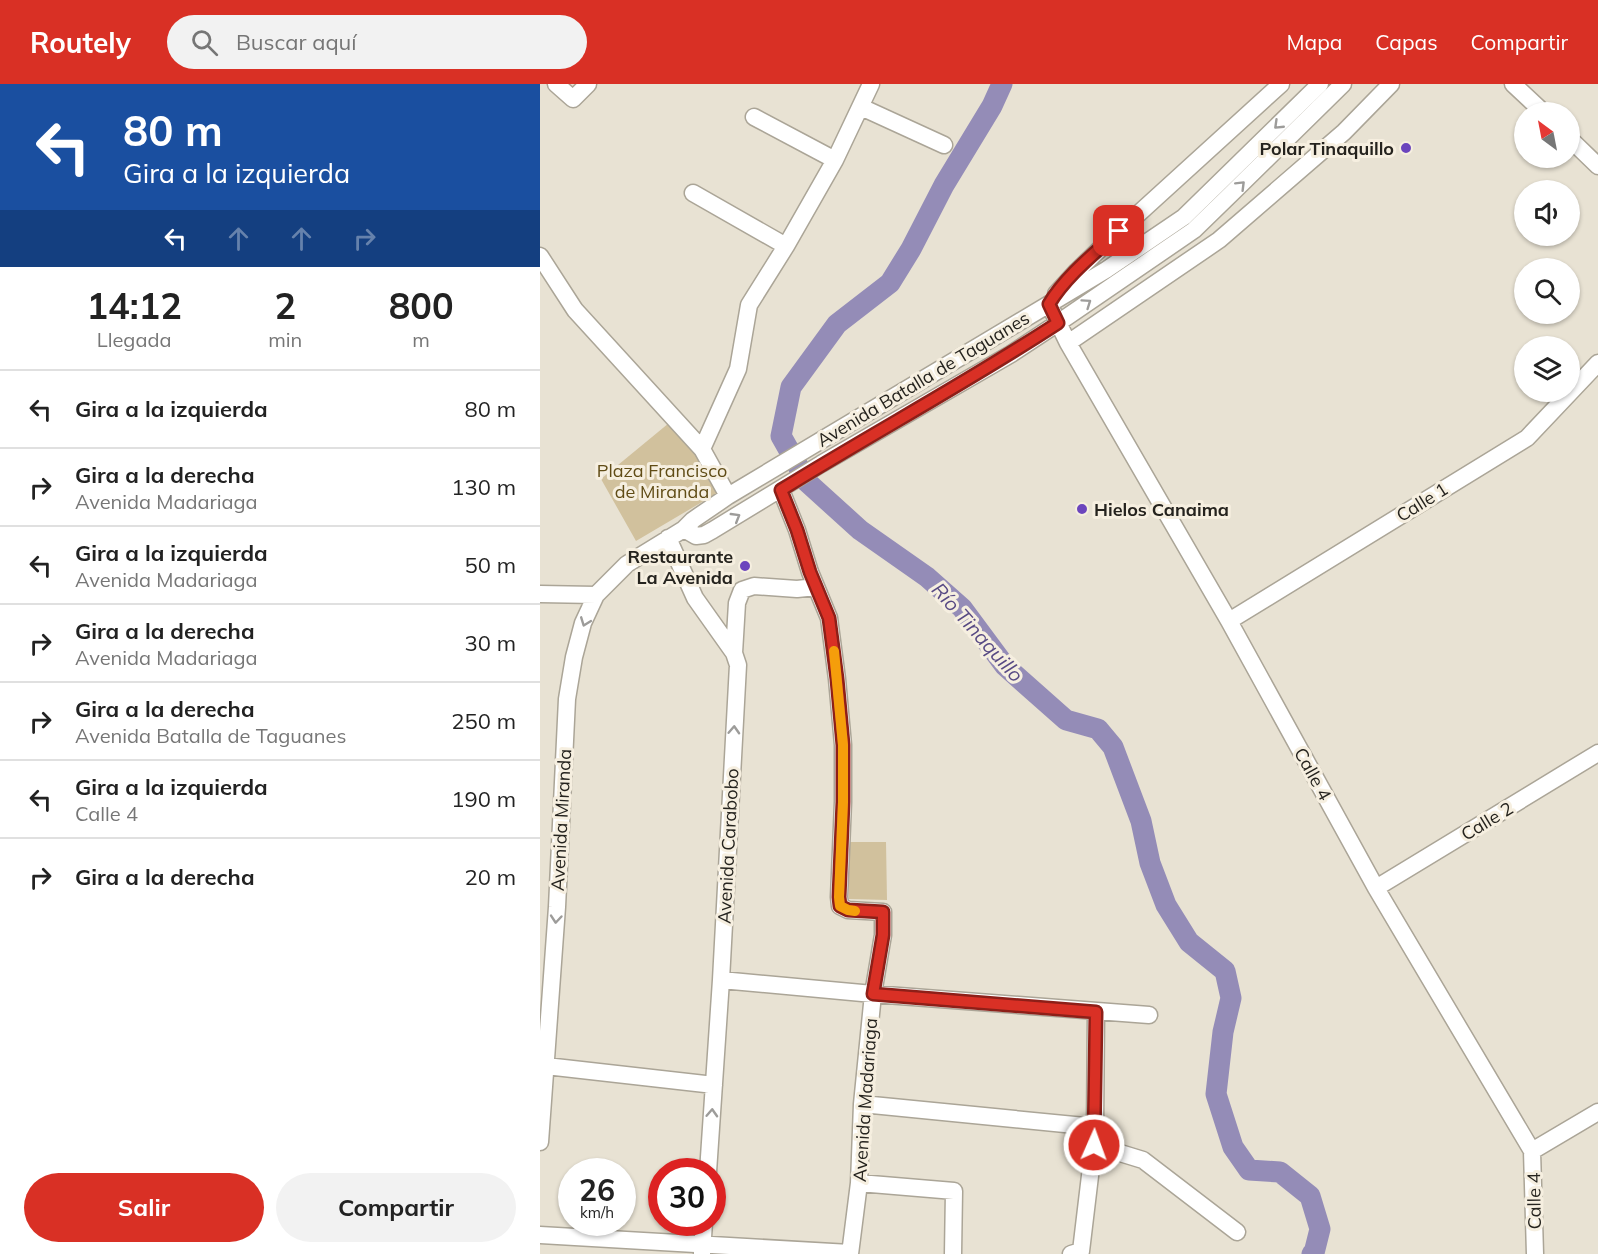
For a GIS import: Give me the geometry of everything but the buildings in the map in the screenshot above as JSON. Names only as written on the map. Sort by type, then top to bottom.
[{"type":"street","points":[[556,84],[573,99],[588,84]]},
{"type":"street","points":[[702,449],[738,369],[748,305],[786,246],[835,160],[871,84]]},
{"type":"street","points":[[1049,304],[1077,271],[1103,246],[1281,84]]},
{"type":"street","name":"Avenida Batalla de Taguanes","points":[[668,538],[684,529],[693,520],[728,496],[1106,270],[1184,217],[1320,84]]},
{"type":"street","name":"Avenida Batalla de Taguanes","points":[[684,529],[696,536],[704,535],[1011,354],[1058,323],[1194,230],[1343,84]]},
{"type":"street","points":[[1068,343],[1219,240],[1344,132],[1391,84]]},
{"type":"street","points":[[1513,84],[1532,102]]},
{"type":"street","points":[[861,107],[944,145]]},
{"type":"street","points":[[754,117],[835,160]]},
{"type":"street","points":[[1580,149],[1598,166]]},
{"type":"street","points":[[693,193],[786,246]]},
{"type":"street","points":[[540,256],[575,310],[702,449],[728,496]]},
{"type":"street","name":"Calle 4","points":[[1049,304],[1068,343],[1229,621],[1376,888],[1532,1150],[1535,1254]]},
{"type":"street","name":"Calle 1","points":[[1229,621],[1527,438],[1598,363]]},
{"type":"street","name":"Avenida Madariaga","points":[[785,487],[816,586],[829,618],[841,723],[843,802],[840,906],[848,910],[883,912],[883,935],[873,994],[862,1104],[859,1183],[850,1253]]},
{"type":"street","name":"Avenida Miranda","points":[[540,1142],[546,1066],[546,953],[557,907],[567,699],[574,657],[583,623],[596,595],[627,564],[668,538]]},
{"type":"street","name":"Avenida Carabobo","points":[[668,538],[695,598],[734,653],[738,665],[709,1158]]},
{"type":"street","points":[[734,653],[737,603],[742,590],[754,586],[797,589],[816,586]]},
{"type":"street","points":[[540,594],[596,595]]},
{"type":"street","name":"Calle 2","points":[[1376,888],[1598,753]]},
{"type":"street","points":[[721,980],[1149,1015]]},
{"type":"street","points":[[1071,1254],[1081,1251],[1094,1145],[1096,1012]]},
{"type":"street","points":[[546,1066],[714,1085]]},
{"type":"street","points":[[862,1104],[1095,1127]]},
{"type":"street","points":[[1532,1150],[1598,1112]]},
{"type":"street","points":[[1094,1145],[1143,1160],[1238,1232]]},
{"type":"street","points":[[859,1183],[954,1191],[953,1254]]},
{"type":"street","points":[[540,1235],[703,1249],[850,1253]]},
{"type":"green space","name":"Plaza Francisco de Miranda","points":[[669,423],[699,455],[719,492],[636,541],[601,479]]},
{"type":"green space","points":[[849,842],[886,842],[887,900],[849,899]]},
{"type":"waterway","name":"Río Tinaquillo","points":[[1002,84],[992,106],[944,185],[911,249],[890,283],[837,324],[791,387],[781,436],[807,482],[860,530],[927,577],[962,608],[1005,666],[1066,720],[1098,729],[1113,747],[1141,821],[1150,863],[1166,905],[1189,942],[1225,971],[1231,998],[1223,1032],[1216,1094],[1233,1147],[1249,1170],[1280,1172],[1310,1196],[1320,1229],[1312,1254]]},
{"type":"slow traffic","points":[[834,651],[843,745],[839,897],[840,906],[855,911]]},
{"type":"place","name":"Polar Tinaquillo","points":[[1406,148]]},
{"type":"place","name":"Hielos Canaima","points":[[1082,509]]},
{"type":"place","name":"Restaurante La Avenida","points":[[745,566]]},
{"type":"route","points":[[1094,1145],[1096,1012],[873,994],[883,935],[883,912],[848,910],[840,906],[843,745],[829,618],[781,490],[821,464],[1011,354],[1058,323],[1049,304],[1054,296],[1119,231]]}]
